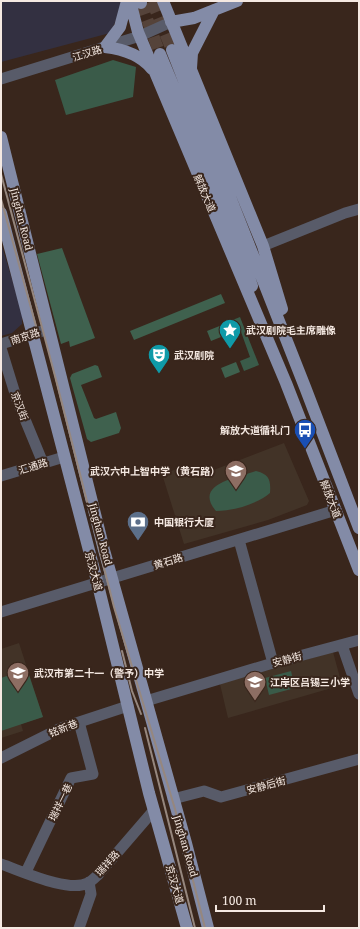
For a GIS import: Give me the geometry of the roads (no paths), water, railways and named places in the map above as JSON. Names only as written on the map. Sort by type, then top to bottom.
[{"type":"main road","name":"解放大道","points":[[163,1],[263,246],[305,387]]},
{"type":"main road","points":[[171,22],[214,4],[237,1]]},
{"type":"main road","name":"解放大道","points":[[135,2],[140,36],[286,383],[359,570]]},
{"type":"main road","points":[[135,2],[120,27],[105,47],[131,54],[145,61],[155,73]]},
{"type":"main road","points":[[191,69],[192,53],[214,4]]},
{"type":"main road","name":"解放大道","points":[[172,50],[359,528]]},
{"type":"main road","name":"解放大道","points":[[160,54],[227,216],[286,383]]},
{"type":"main road","name":"Jinghan Road","points":[[1,137],[113,578],[208,928]]},
{"type":"main road","name":"京汉大道","points":[[1,213],[98,584],[154,810],[187,928]]},
{"type":"street","name":"江汉路","points":[[1,80],[140,36],[171,22]]},
{"type":"street","points":[[263,246],[345,213],[359,209]]},
{"type":"street","name":"南京路","points":[[1,344],[49,329]]},
{"type":"street","name":"京汉街","points":[[1,348],[17,400],[44,463]]},
{"type":"street","name":"汇通路","points":[[1,476],[64,457]]},
{"type":"street","name":"黄石路","points":[[1,612],[98,584],[113,578],[336,510]]},
{"type":"street","points":[[239,540],[273,663]]},
{"type":"street","name":"安静街","points":[[146,701],[273,663],[359,640]]},
{"type":"street","points":[[342,645],[359,694]]},
{"type":"street","name":"铭新巷","points":[[1,758],[61,728],[128,706]]},
{"type":"street","name":"瑞祥一巷","points":[[26,872],[71,778],[93,774],[79,722]]},
{"type":"street","name":"安静后街","points":[[172,798],[204,791],[221,797],[359,759]]},
{"type":"street","name":"瑞祥路","points":[[1,864],[59,884],[82,884],[89,882],[98,875],[154,810]]},
{"type":"street","points":[[79,928],[91,894],[89,882]]},
{"type":"tunnel","points":[[152,1],[172,50]]},
{"type":"tunnel","points":[[141,3],[160,54]]},
{"type":"railway","points":[[1,174],[55,376],[114,607],[175,809],[205,928]]},
{"type":"railway","points":[[1,199],[36,326]]},
{"type":"railway","points":[[122,651],[132,691],[141,714]]},
{"type":"railway","points":[[145,728],[195,928]]},
{"type":"place","name":"武汉剧院毛主席雕像","points":[[230,350]]},
{"type":"place","name":"武汉剧院","points":[[159,374]]},
{"type":"place","name":"解放大道循礼门","points":[[305,450]]},
{"type":"place","name":"武汉六中上智中学（黄石路）","points":[[236,490]]},
{"type":"place","name":"中国银行大厦","points":[[138,542]]},
{"type":"place","name":"武汉市第二十一（警予）中学","points":[[18,692]]},
{"type":"place","name":"江岸区吕锡三小学","points":[[255,702]]}]
